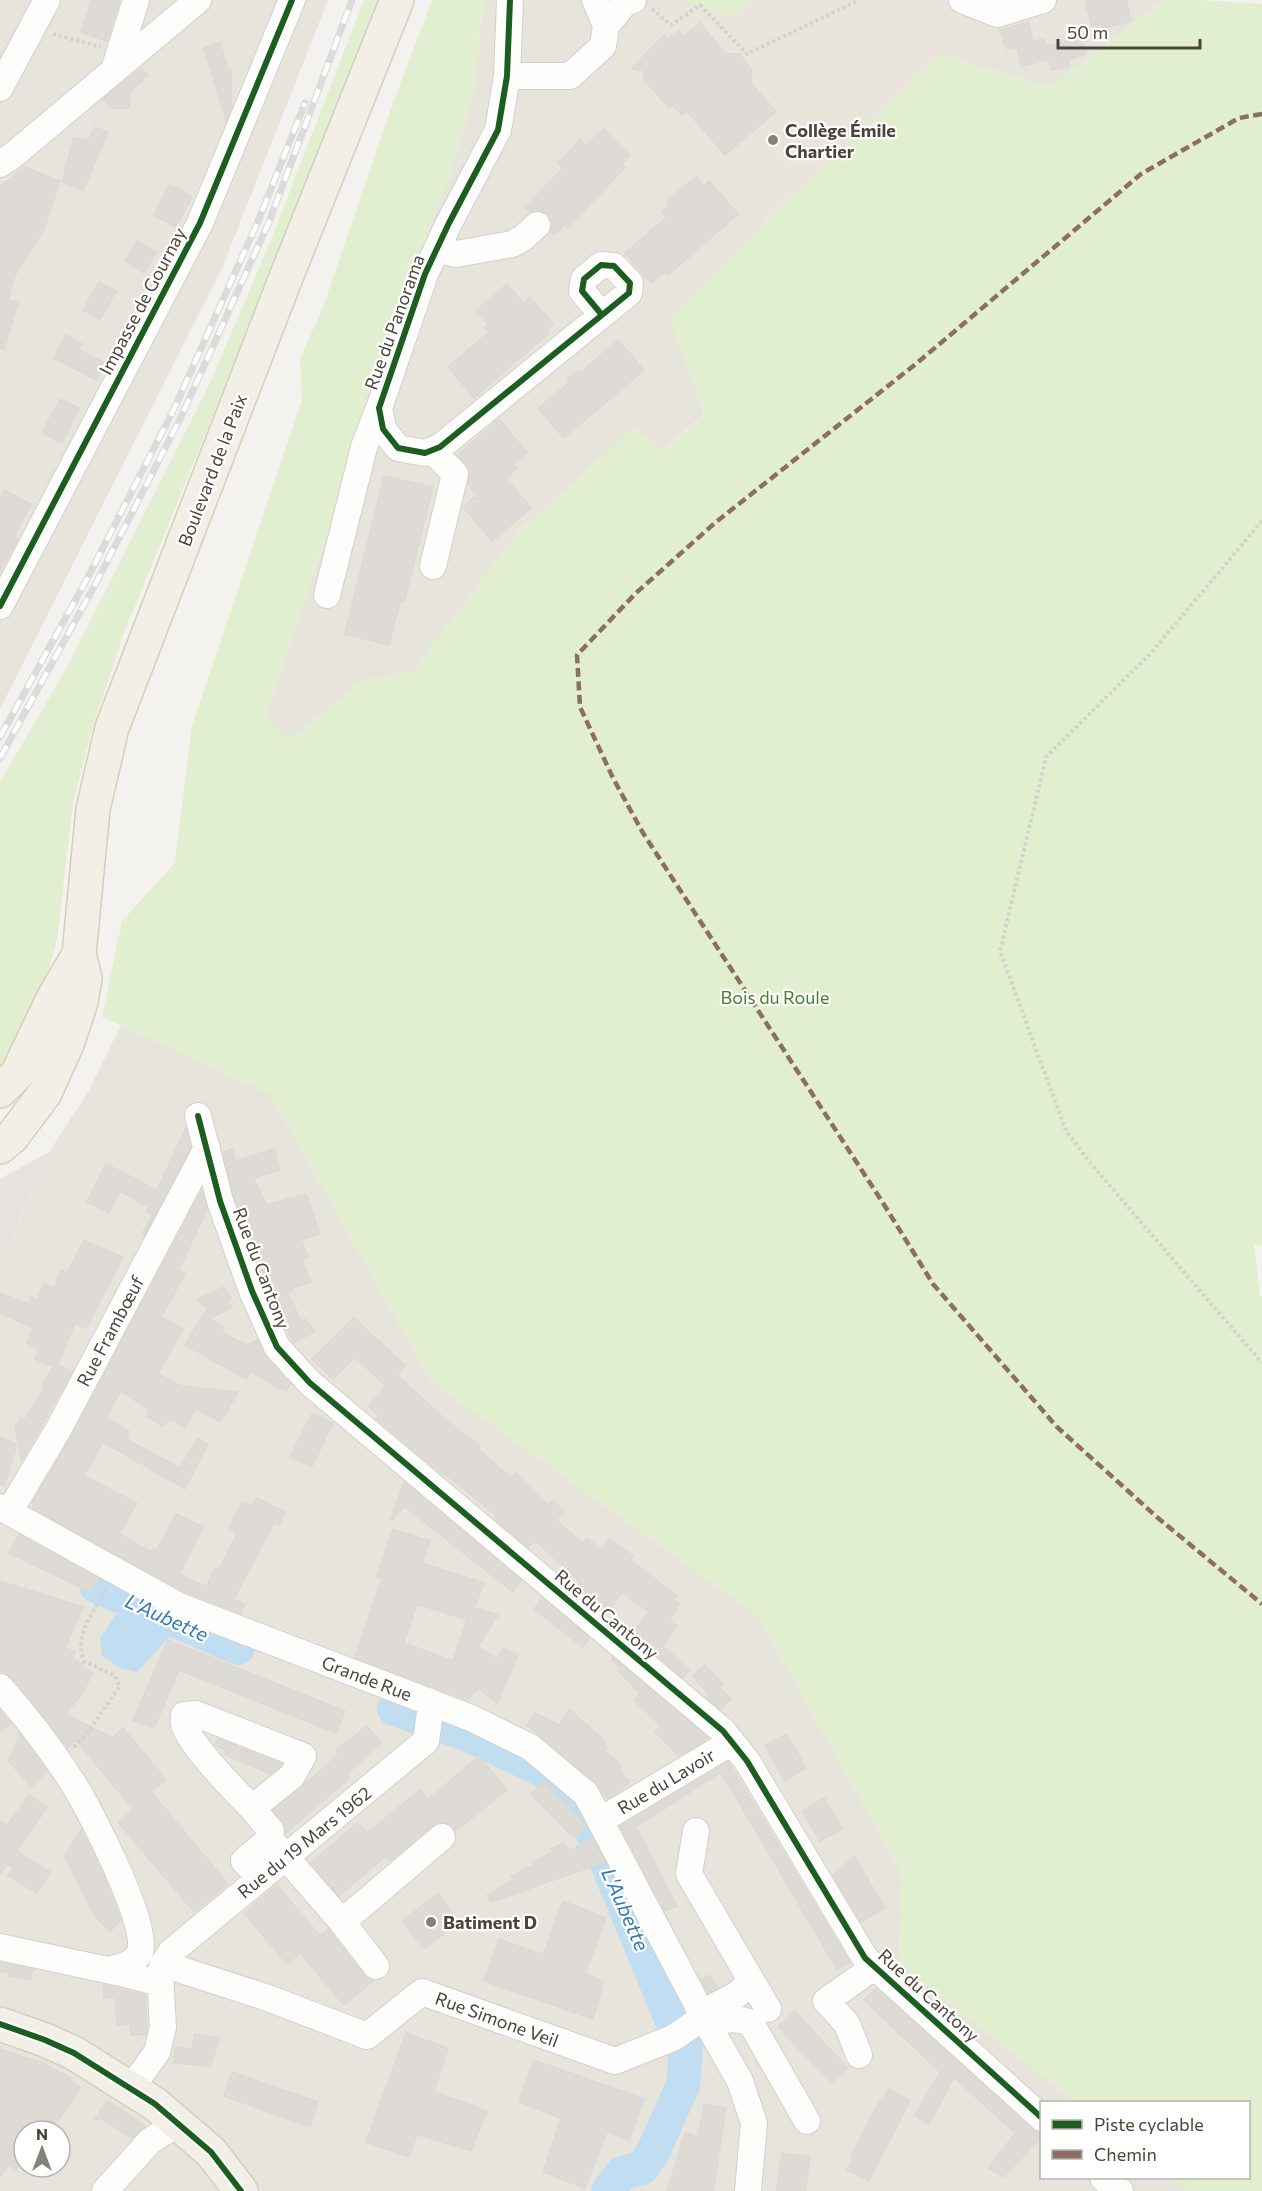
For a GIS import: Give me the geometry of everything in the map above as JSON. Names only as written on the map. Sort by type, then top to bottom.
[{"type":"main road","name":"Boulevard de la Paix","points":[[0,1147],[12,1137],[45,1093],[67,1044],[81,1002],[85,978],[78,954],[93,809],[112,728],[397,0]]},
{"type":"main road","name":"Boulevard de la Paix","points":[[0,1090],[17,1074],[54,997],[78,954]]},
{"type":"main road","points":[[0,2024],[74,2053],[130,2088],[178,2123],[211,2152],[241,2191]]},
{"type":"street","points":[[0,88],[47,0]]},
{"type":"street","points":[[111,60],[136,0]]},
{"type":"street","points":[[0,164],[12,156],[111,60],[198,0]]},
{"type":"street","name":"Impasse de Gournay","points":[[0,606],[200,223],[292,0]]},
{"type":"street","name":"Rue du Panorama","points":[[432,450],[415,453],[398,448],[383,429],[379,408],[425,274],[498,130],[507,76],[510,0]]},
{"type":"street","points":[[595,0],[606,26]]},
{"type":"street","points":[[507,76],[570,76],[603,46],[606,26],[625,3],[633,0]]},
{"type":"street","points":[[962,0],[997,14],[1043,0]]},
{"type":"street","points":[[437,249],[456,254],[512,244],[523,238],[537,225]]},
{"type":"street","points":[[433,566],[455,474],[432,450],[441,447],[602,315]]},
{"type":"street","points":[[327,595],[364,447],[379,408]]},
{"type":"street","name":"Rue du Cantony","points":[[198,1116],[220,1201],[252,1291],[277,1347],[310,1383],[723,1731],[747,1761],[865,1958],[1040,2117]]},
{"type":"street","name":"Rue Frambœuf","points":[[5,1510],[63,1419],[207,1148]]},
{"type":"street","name":"Grande Rue","points":[[5,1510],[179,1606],[429,1707],[471,1718],[530,1747],[566,1790],[586,1794],[702,2020],[740,2082],[754,2123],[748,2191]]},
{"type":"street","points":[[0,1688],[26,1716],[74,1785],[117,1869],[141,1935],[141,1949],[134,1960],[109,1970]]},
{"type":"street","name":"Rue du 19 Mars 1962","points":[[161,1973],[171,1952],[260,1878],[279,1848],[426,1741],[429,1707]]},
{"type":"street","name":"Rue du Lavoir","points":[[601,1820],[732,1743]]},
{"type":"street","points":[[252,1808],[271,1831],[279,1848],[376,1966]]},
{"type":"street","points":[[696,1831],[689,1874],[768,2009]]},
{"type":"street","points":[[342,1922],[442,1838]]},
{"type":"street","points":[[0,1947],[109,1970],[161,1973],[163,2019],[158,2052],[130,2088]]},
{"type":"street","points":[[860,2055],[847,2024],[826,2001],[874,1967]]},
{"type":"street","name":"Rue Simone Veil","points":[[161,1973],[265,1997],[367,2036],[422,1992],[615,2061],[673,2038],[702,2020]]},
{"type":"street","points":[[702,2020],[738,1994],[751,1980]]},
{"type":"street","points":[[702,2020],[740,2019],[751,2023],[807,2121]]},
{"type":"street","points":[[105,2191],[150,2141],[178,2123]]},
{"type":"street","points":[[1094,2179],[1104,2191]]},
{"type":"street","points":[[1104,2179],[1120,2191]]},
{"type":"path","points":[[658,14],[671,26],[700,5],[747,54],[859,0]]},
{"type":"path","points":[[37,19],[111,60]]},
{"type":"path","points":[[1262,521],[1150,653],[1046,757],[1000,951],[1066,1131],[1092,1166],[1262,1363]]},
{"type":"path","points":[[59,1763],[85,1736],[120,1686],[115,1676],[84,1661],[80,1651],[86,1624],[113,1569]]},
{"type":"shaded area","points":[[0,0],[328,0],[223,266],[0,709]]},
{"type":"shaded area","points":[[484,0],[1164,0],[1050,87],[941,55],[704,414],[663,450],[635,428],[518,532],[412,672],[363,680],[287,742],[265,716],[370,409],[396,311],[446,186],[472,101]]},
{"type":"shaded area","name":"Collège Émile Chartier","points":[[676,0],[1049,0],[1043,11],[980,31],[958,60],[941,55],[766,221],[612,48]]},
{"type":"shaded area","points":[[121,1025],[270,1094],[431,1381],[757,1615],[901,1872],[899,1964],[1075,2101],[1040,2101],[1040,2179],[1173,2179],[1189,2191],[0,2191],[0,1268],[49,1152],[87,1094]]},
{"type":"shaded area","points":[[49,1152],[23,1212],[0,1268],[0,1179]]},
{"type":"green space","points":[[364,0],[378,0],[290,226],[122,638],[91,733],[73,803],[57,939],[45,983],[24,1035],[0,1068],[0,782],[65,671],[208,387],[271,240]]},
{"type":"green space","name":"Bois du Roule","points":[[432,0],[484,0],[472,101],[446,186],[396,311],[370,409],[265,715],[287,741],[363,680],[412,672],[518,532],[635,428],[663,450],[704,415],[669,317],[766,221],[941,55],[1050,87],[1164,0],[1262,4],[1262,1245],[1254,1245],[1260,1296],[1262,1296],[1262,2191],[1189,2191],[1173,2179],[1250,2179],[1250,2101],[1075,2101],[899,1964],[901,1872],[757,1615],[431,1381],[270,1094],[102,1017],[122,921],[175,863],[192,726],[302,400],[300,359],[323,307],[393,103]]},
{"type":"green space","points":[[683,0],[751,0],[730,16]]},
{"type":"water","points":[[116,1615],[133,1616],[173,1633],[137,1672],[122,1669],[102,1656],[100,1638]]},
{"type":"building","points":[[92,0],[120,0],[107,41],[81,32]]},
{"type":"building","points":[[1085,0],[1126,0],[1131,21],[1093,31]]},
{"type":"building","points":[[1028,22],[1033,41],[1044,39],[1046,46],[1081,38],[1086,54],[1069,59],[1070,66],[1052,70],[1049,59],[1022,66],[1017,47],[1006,49],[1000,30]]},
{"type":"building","points":[[700,23],[725,53],[739,54],[752,69],[751,83],[776,112],[725,155],[687,111],[682,115],[673,105],[669,108],[644,80],[644,70],[631,69],[664,35],[667,40],[679,30],[684,36]]},
{"type":"building","points":[[220,43],[228,70],[231,70],[231,107],[226,120],[204,48]]},
{"type":"building","points":[[141,68],[148,75],[130,92],[129,108],[112,108],[103,99]]},
{"type":"building","points":[[94,127],[108,132],[83,190],[62,182],[74,137],[89,140]]},
{"type":"building","points":[[604,129],[630,155],[622,164],[625,167],[568,228],[565,225],[554,235],[550,231],[552,222],[548,214],[541,211],[530,212],[525,208],[563,168],[558,163],[580,140],[586,145]]},
{"type":"building","points":[[24,167],[60,181],[44,229],[15,275],[8,300],[18,303],[4,349],[0,349],[0,187]]},
{"type":"building","points":[[696,177],[703,186],[709,181],[738,214],[668,275],[665,272],[651,283],[625,253],[667,217],[662,212],[670,205],[667,201]]},
{"type":"building","points":[[170,184],[192,197],[176,227],[154,215]]},
{"type":"building","points":[[137,241],[156,252],[144,273],[125,261]]},
{"type":"building","points":[[99,282],[116,291],[100,319],[83,310]]},
{"type":"building","points":[[507,284],[523,303],[530,297],[553,324],[546,330],[549,333],[474,398],[448,367],[489,332],[484,328],[488,324],[476,311]]},
{"type":"building","points":[[66,335],[82,344],[79,350],[105,363],[96,380],[54,358]]},
{"type":"building","points":[[618,340],[644,370],[564,438],[538,408],[569,383],[567,380],[578,371],[580,373]]},
{"type":"building","points":[[60,399],[79,408],[62,443],[42,433]]},
{"type":"building","points":[[499,419],[527,453],[514,465],[517,468],[506,478],[531,508],[492,541],[463,507],[474,497],[481,499],[468,484],[469,470],[457,455]]},
{"type":"building","points":[[384,476],[433,487],[404,602],[400,602],[389,645],[345,634]]},
{"type":"building","points":[[4,490],[31,504],[14,537],[18,539],[0,571],[0,498]]},
{"type":"building","points":[[186,1128],[191,1147],[144,1235],[142,1234],[153,1215],[147,1212],[149,1207],[120,1191],[109,1213],[87,1202],[106,1164],[157,1190]]},
{"type":"building","points":[[232,1149],[236,1161],[274,1149],[280,1170],[253,1178],[267,1205],[305,1194],[309,1200],[319,1234],[301,1240],[308,1257],[302,1259],[311,1282],[286,1293],[301,1322],[305,1319],[315,1332],[293,1342],[269,1293],[271,1292],[234,1197],[223,1152]]},
{"type":"building","points":[[202,1190],[207,1210],[179,1269],[185,1274],[161,1317],[183,1329],[158,1374],[181,1386],[238,1392],[220,1422],[196,1408],[185,1427],[170,1418],[163,1426],[146,1416],[150,1410],[121,1391],[106,1418],[129,1431],[126,1439],[180,1468],[198,1438],[208,1444],[185,1489],[103,1442],[84,1476],[137,1503],[119,1534],[151,1552],[153,1548],[157,1550],[176,1514],[203,1527],[179,1574],[206,1587],[215,1568],[219,1570],[237,1533],[229,1528],[242,1502],[251,1506],[257,1498],[285,1512],[279,1525],[274,1522],[234,1599],[245,1605],[240,1613],[185,1592],[34,1509],[32,1502],[71,1437]]},
{"type":"building","points":[[84,1241],[123,1257],[86,1328],[75,1323],[58,1365],[72,1371],[22,1460],[15,1428],[21,1417],[25,1420],[45,1388],[42,1387],[53,1366],[35,1359],[39,1348],[27,1343],[33,1328],[0,1313],[0,1293],[29,1304],[31,1297],[37,1300],[44,1284],[54,1288],[61,1270],[67,1273]]},
{"type":"building","points":[[224,1287],[231,1299],[227,1302],[232,1307],[210,1319],[223,1326],[222,1333],[246,1345],[258,1340],[266,1357],[290,1384],[286,1392],[250,1371],[246,1379],[185,1345],[208,1308],[197,1300]]},
{"type":"building","points":[[354,1318],[405,1365],[397,1375],[446,1420],[480,1446],[478,1449],[511,1478],[516,1473],[548,1505],[552,1501],[565,1511],[556,1520],[582,1543],[587,1538],[601,1550],[610,1539],[633,1556],[631,1560],[677,1596],[674,1599],[680,1604],[669,1620],[676,1626],[663,1646],[689,1670],[683,1678],[632,1634],[649,1612],[622,1592],[606,1613],[573,1585],[578,1579],[535,1541],[528,1547],[494,1519],[497,1516],[449,1477],[434,1468],[377,1419],[380,1416],[368,1406],[386,1386],[355,1357],[333,1379],[312,1359]]},
{"type":"building","points":[[312,1414],[333,1423],[312,1466],[290,1457]]},
{"type":"building","points":[[0,1437],[17,1444],[5,1485],[0,1485]]},
{"type":"building","points":[[404,1482],[521,1580],[513,1592],[404,1506],[393,1520],[391,1519]]},
{"type":"building","points":[[393,1529],[430,1541],[422,1563],[484,1583],[474,1608],[498,1615],[478,1646],[497,1659],[504,1649],[518,1655],[497,1703],[479,1688],[467,1700],[355,1658],[382,1578],[377,1576]],"holes":[[[417,1604],[467,1620],[453,1661],[404,1643]]]},
{"type":"building","points":[[19,1535],[98,1578],[90,1592],[9,1553]]},
{"type":"building","points":[[0,1581],[83,1607],[65,1648],[75,1652],[72,1659],[83,1664],[81,1667],[92,1673],[83,1693],[65,1714],[112,1738],[123,1728],[166,1780],[151,1792],[228,1884],[194,1912],[118,1822],[133,1809],[76,1740],[68,1748],[11,1677],[0,1672]]},
{"type":"building","points":[[542,1598],[590,1638],[583,1647],[534,1609]]},
{"type":"building","points":[[168,1640],[345,1711],[336,1733],[179,1670],[154,1728],[133,1720]]},
{"type":"building","points":[[613,1658],[709,1738],[679,1756],[655,1732],[661,1726],[634,1700],[640,1693],[618,1671],[620,1668],[611,1660]]},
{"type":"building","points":[[705,1665],[723,1684],[719,1687],[731,1699],[720,1709],[707,1698],[709,1695],[693,1676]]},
{"type":"building","points":[[0,1710],[11,1723],[0,1732]]},
{"type":"building","points":[[570,1710],[606,1742],[604,1744],[608,1748],[605,1751],[622,1766],[618,1770],[630,1781],[608,1799],[596,1783],[527,1725],[535,1713],[559,1725]]},
{"type":"building","points":[[367,1726],[381,1743],[347,1774],[350,1778],[286,1833],[283,1822],[273,1810],[339,1754],[336,1750]]},
{"type":"building","points":[[20,1734],[47,1771],[31,1787],[9,1761]]},
{"type":"building","points":[[786,1734],[806,1768],[785,1781],[765,1746]]},
{"type":"building","points":[[218,1739],[282,1764],[270,1774],[224,1754],[225,1750],[215,1745]]},
{"type":"building","points":[[479,1756],[507,1790],[455,1831],[446,1823],[439,1822],[433,1825],[390,1861],[386,1856],[339,1896],[311,1863],[357,1823],[367,1833],[420,1790],[428,1800]]},
{"type":"building","points":[[728,1762],[850,1962],[837,1969],[721,1772],[636,1827],[677,1906],[665,1911],[620,1826]]},
{"type":"building","points":[[544,1782],[585,1824],[586,1826],[574,1838],[531,1794]]},
{"type":"building","points":[[29,1795],[47,1808],[16,1851],[50,1872],[37,1893],[8,1876],[14,1867],[7,1864],[0,1874],[0,1821],[7,1826]]},
{"type":"building","points":[[824,1798],[842,1829],[820,1841],[802,1811]]},
{"type":"building","points":[[81,1829],[103,1873],[121,1921],[110,1932],[94,1915],[65,1856]]},
{"type":"building","points":[[592,1837],[605,1862],[491,1902],[487,1895],[514,1880],[511,1876],[534,1865],[533,1862],[553,1852],[551,1849],[563,1843],[570,1851]]},
{"type":"building","points":[[854,1856],[885,1908],[861,1922],[833,1876]]},
{"type":"building","points":[[277,1885],[320,1936],[328,1929],[364,1975],[374,1980],[344,2005],[300,1953],[287,1964],[244,1913]]},
{"type":"building","name":"Batiment D","points":[[438,1894],[459,1922],[424,1949],[402,1921]]},
{"type":"building","points":[[563,1901],[606,1918],[585,1974],[604,1981],[593,2019],[484,1981],[499,1939],[543,1955]]},
{"type":"building","points":[[0,1962],[33,1969],[30,1980],[9,1976],[10,1973],[0,1971]]},
{"type":"building","points":[[710,1975],[717,1988],[708,1993],[701,1980]]},
{"type":"building","points":[[103,1985],[145,1995],[146,2034],[131,2035],[130,2024],[117,2025],[115,1997],[104,1998]]},
{"type":"building","points":[[876,1988],[1032,2129],[1040,2133],[1040,2139],[1003,2177],[989,2168],[1015,2133],[954,2077],[929,2125],[915,2115],[940,2072],[864,2000]]},
{"type":"building","points":[[794,2011],[848,2068],[832,2083],[778,2027]]},
{"type":"building","points":[[406,2033],[448,2048],[434,2092],[487,2111],[471,2151],[417,2134],[409,2157],[366,2142]]},
{"type":"building","points":[[195,2034],[220,2038],[210,2066],[174,2063],[175,2047],[192,2049]]},
{"type":"building","points":[[0,2049],[43,2063],[71,2078],[70,2080],[81,2088],[59,2119],[12,2119],[12,2167],[9,2165],[0,2177]]},
{"type":"building","points":[[534,2060],[644,2099],[629,2140],[607,2131],[585,2188],[543,2172],[561,2118],[519,2102]]},
{"type":"building","points":[[232,2072],[318,2102],[310,2127],[224,2096]]},
{"type":"building","points":[[888,2089],[910,2100],[869,2181],[847,2170],[854,2158],[851,2157]]},
{"type":"building","points":[[107,2101],[146,2126],[132,2138],[103,2119],[95,2119]]},
{"type":"building","points":[[704,2104],[726,2108],[713,2191],[667,2191],[685,2133],[698,2137]]},
{"type":"building","points":[[782,2153],[810,2157],[805,2191],[776,2191]]},
{"type":"waterway","name":"L'Aubette","points":[[96,1586],[238,1648]]},
{"type":"waterway","name":"L'Aubette","points":[[394,1709],[471,1736],[546,1772],[590,1828],[608,1866],[674,2026],[686,2047],[683,2085],[653,2152],[642,2168],[622,2173],[608,2191]]},
{"type":"railway","points":[[0,758],[96,583],[181,417],[269,222],[352,0]]},
{"type":"railway","points":[[0,737],[87,579],[174,409],[259,219],[305,103]]},
{"type":"marked path","points":[[1262,114],[1239,118],[1141,174],[917,363],[716,522],[636,593],[577,655],[580,707],[613,778],[643,833],[933,1284],[1057,1427],[1158,1518],[1262,1604]]},
{"type":"cycle path","points":[[0,606],[200,223],[292,0]]},
{"type":"cycle path","points":[[510,0],[507,76],[498,130],[425,274],[379,408],[383,429],[398,448],[425,453],[440,447],[629,293],[630,283],[614,266],[601,265],[584,279],[582,291],[602,315]]},
{"type":"cycle path","points":[[198,1116],[220,1201],[252,1291],[277,1347],[310,1383],[723,1731],[747,1761],[865,1958],[1040,2116]]},
{"type":"cycle path","points":[[0,2024],[74,2053],[155,2104],[211,2152],[241,2191]]},
{"type":"place","name":"Collège Émile Chartier","points":[[773,140]]},
{"type":"place","name":"Batiment D","points":[[431,1922]]}]
